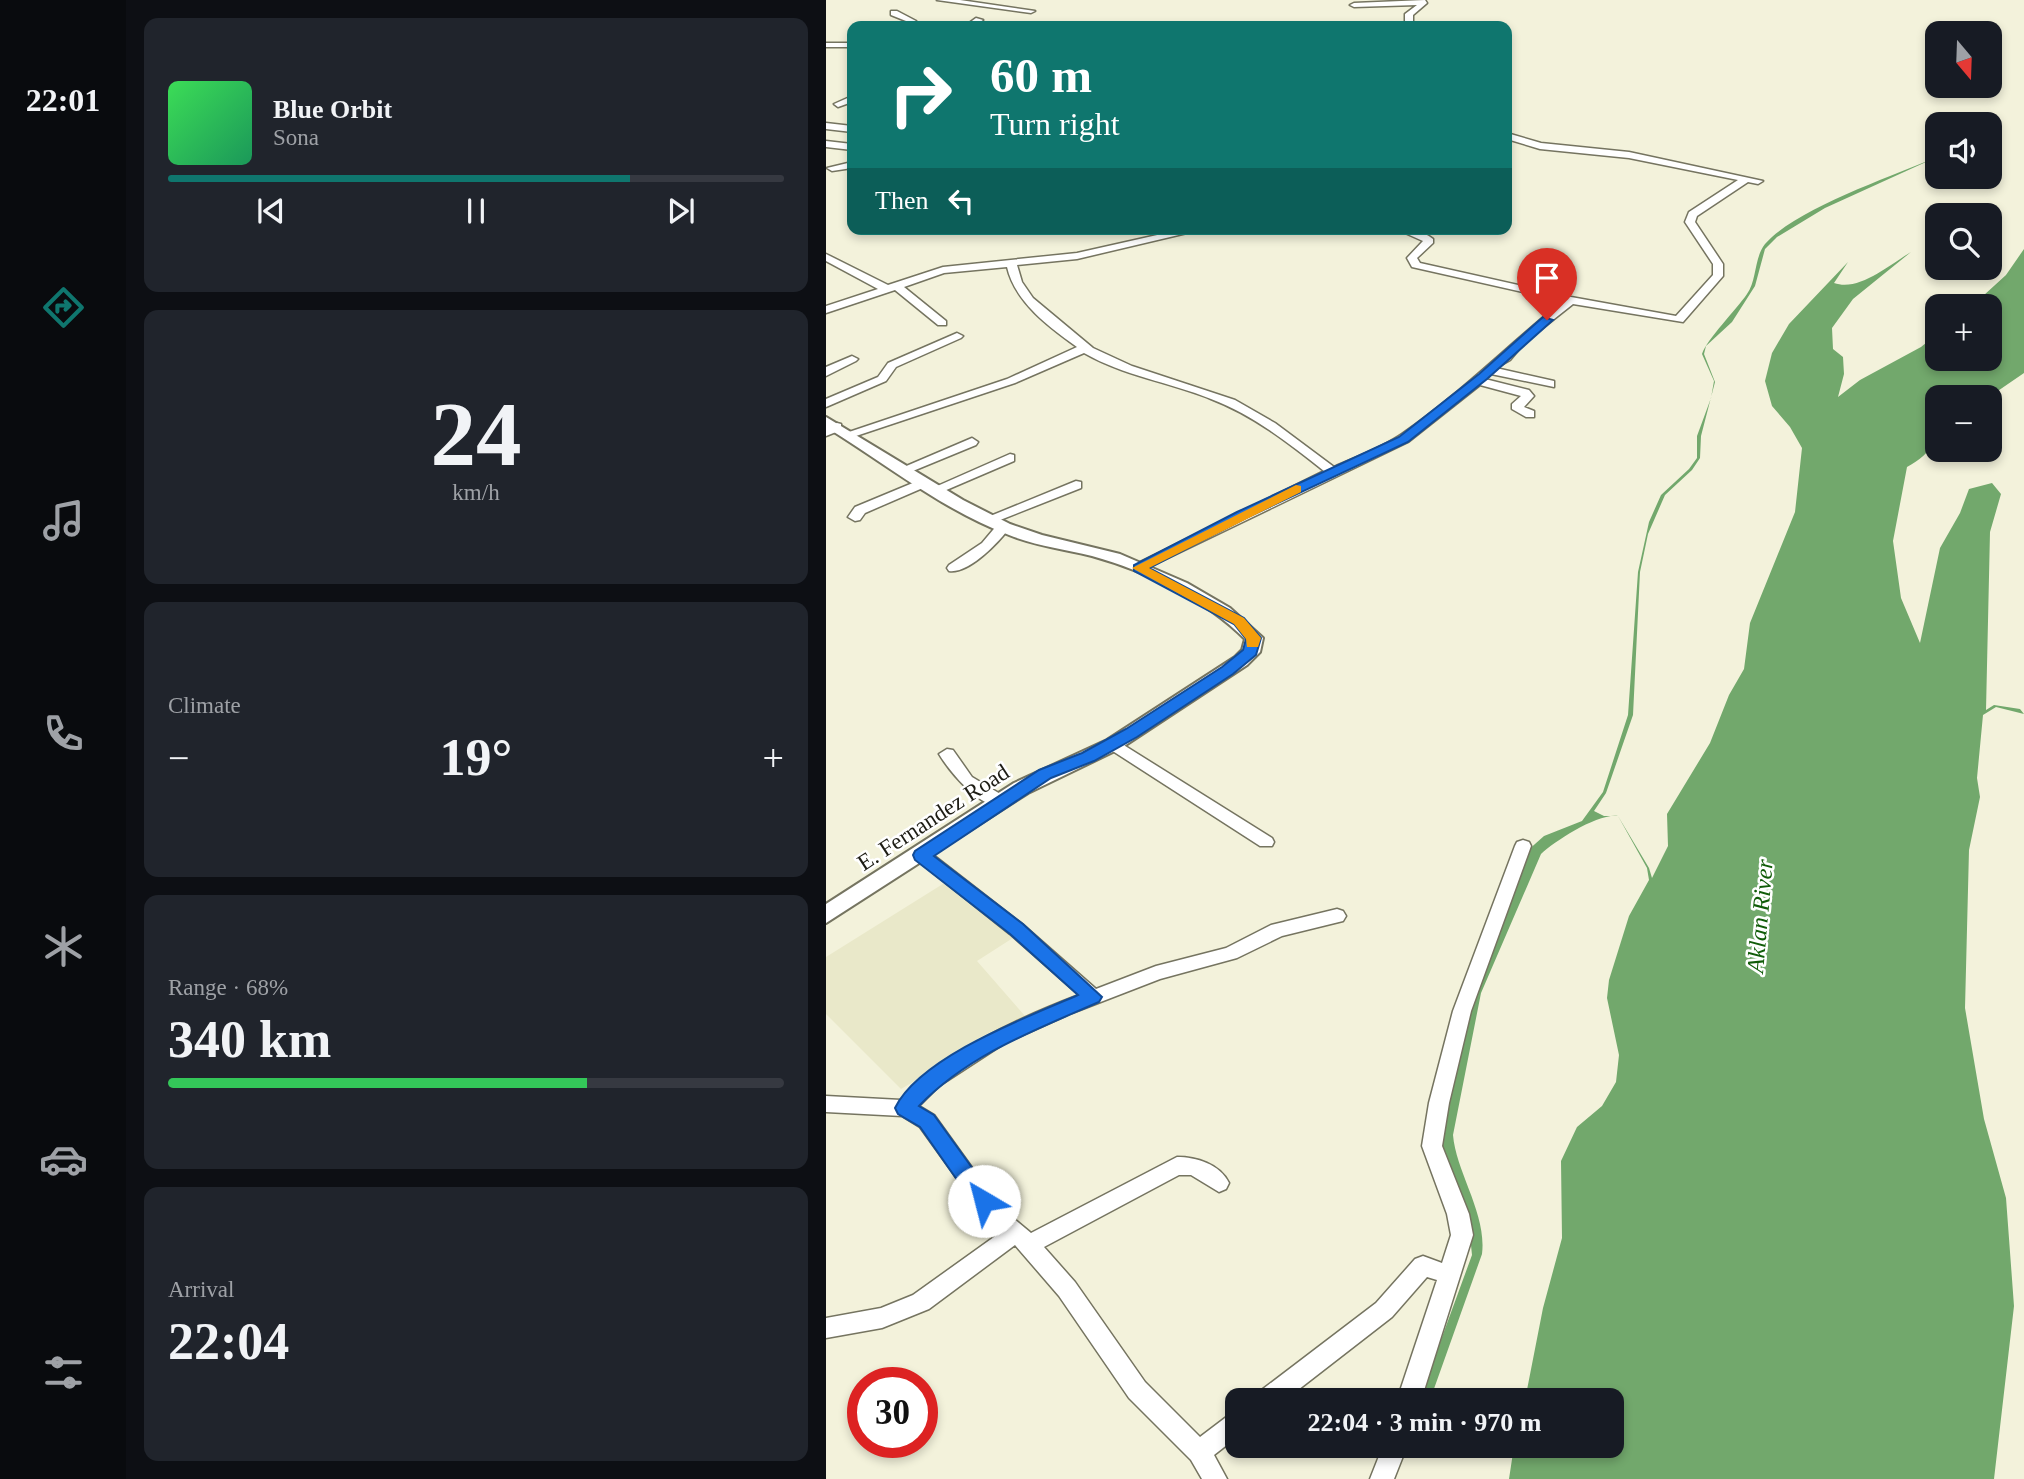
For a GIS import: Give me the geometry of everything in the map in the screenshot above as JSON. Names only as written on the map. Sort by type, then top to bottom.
[{"type":"street","points":[[941,0],[1013,4],[1031,11]]},
{"type":"street","points":[[1354,5],[1422,1]]},
{"type":"street","points":[[1409,21],[1409,14],[1422,1]]},
{"type":"street","points":[[894,13],[912,21]]},
{"type":"street","points":[[826,45],[847,49]]},
{"type":"street","points":[[838,104],[847,101]]},
{"type":"street","points":[[826,126],[847,128]]},
{"type":"street","points":[[1512,137],[1563,150],[1629,155],[1758,181]]},
{"type":"street","points":[[826,145],[847,147]]},
{"type":"street","points":[[832,168],[847,166]]},
{"type":"street","points":[[1420,235],[1429,241],[1412,258],[1416,265],[1571,300],[1679,320],[1718,276],[1718,264],[1690,222],[1693,214],[1744,180]]},
{"type":"street","points":[[826,310],[943,270],[1057,259],[1171,235]]},
{"type":"street","points":[[1049,244],[1057,259]]},
{"type":"street","points":[[826,257],[892,288],[942,323]]},
{"type":"street","points":[[1011,263],[1017,289],[1085,348],[1133,370],[1211,394],[1234,404],[1306,450],[1332,472]]},
{"type":"street","points":[[1139,568],[1404,439],[1478,381],[1571,300]]},
{"type":"street","points":[[826,403],[882,379],[892,365],[957,336]]},
{"type":"street","points":[[834,429],[1011,381],[1085,348]]},
{"type":"street","points":[[826,372],[852,359]]},
{"type":"street","points":[[1489,370],[1550,384]]},
{"type":"street","points":[[1478,381],[1525,393],[1528,396],[1518,404],[1518,409],[1530,414]]},
{"type":"street","name":"E. Fernandez Road","points":[[826,915],[1045,774],[1114,744],[1241,661],[1251,652],[1254,638],[1239,621],[1139,568],[1098,553],[1041,541],[996,523],[926,487],[903,470],[834,429]]},
{"type":"street","points":[[903,470],[972,442]]},
{"type":"street","points":[[855,517],[860,510],[1010,458]]},
{"type":"street","points":[[954,568],[987,546],[996,523],[1076,485]]},
{"type":"street","points":[[1114,744],[1266,842]]},
{"type":"street","points":[[947,754],[966,781],[1001,802]]},
{"type":"street","points":[[1413,1388],[1462,1235],[1458,1214],[1432,1146],[1438,1103],[1462,1011],[1523,846]]},
{"type":"street","points":[[922,855],[1016,929],[1093,997]]},
{"type":"street","points":[[905,1108],[932,1080],[998,1038],[1156,973],[1231,953],[1277,930],[1337,916]]},
{"type":"street","points":[[826,1104],[905,1108],[927,1121],[994,1214],[1023,1238],[1067,1289],[1137,1390],[1199,1452],[1215,1479]]},
{"type":"street","points":[[826,1328],[882,1318],[920,1302],[1023,1238],[1177,1166],[1195,1166],[1219,1183]]},
{"type":"street","points":[[1283,1388],[1384,1310],[1423,1266],[1449,1275]]},
{"type":"street","points":[[1199,1452],[1225,1432]]},
{"type":"street","points":[[1382,1479],[1390,1458]]},
{"type":"shaded area","points":[[946,882],[1016,936],[977,961],[1025,1016],[901,1089],[826,1014],[826,957]]},
{"type":"water","points":[[1925,162],[1825,208],[1777,237],[1765,249],[1755,286],[1732,322],[1706,346],[1747,294],[1761,250],[1779,231],[1821,206]]},
{"type":"water","name":"Aklan River","points":[[2024,249],[2024,373],[2002,388],[2002,385],[1925,385],[1925,454],[1907,467],[1893,541],[1901,598],[1920,643],[1940,548],[1960,513],[1969,489],[1992,483],[2001,494],[1990,532],[1986,710],[1994,705],[2020,709],[2024,714],[1996,707],[1983,715],[1977,778],[1980,797],[1969,850],[1965,1008],[1984,1119],[2006,1198],[2014,1306],[1994,1479],[1509,1479],[1512,1458],[1624,1458],[1624,1388],[1527,1388],[1543,1308],[1562,1238],[1561,1161],[1577,1127],[1602,1106],[1616,1082],[1619,1055],[1607,998],[1609,980],[1629,916],[1649,880],[1647,868],[1618,816],[1649,868],[1652,878],[1668,846],[1667,814],[1710,743],[1729,695],[1744,669],[1750,623],[1795,512],[1802,448],[1790,427],[1772,406],[1765,381],[1772,353],[1789,324],[1848,262],[1834,283],[1844,285],[1864,281],[1911,252],[1853,299],[1832,328],[1833,349],[1843,357],[1844,374],[1838,397],[1860,380],[1925,344],[1925,371],[2002,371],[2002,294],[1985,294],[2002,280]]},
{"type":"water","points":[[1706,346],[1704,354],[1715,382],[1711,396],[1714,381],[1702,354]]},
{"type":"water","points":[[1710,399],[1701,436],[1700,458],[1692,470],[1665,495],[1648,534],[1640,572],[1633,715],[1606,793],[1594,811],[1610,816],[1566,835],[1541,854],[1481,993],[1453,1135],[1455,1149],[1480,1224],[1482,1254],[1434,1388],[1423,1388],[1472,1255],[1469,1226],[1440,1151],[1439,1123],[1472,993],[1526,852],[1544,836],[1582,821],[1603,792],[1628,715],[1638,572],[1649,522],[1661,495],[1697,458],[1697,436]]},
{"type":"slow traffic","points":[[1252,643],[1254,638],[1239,621],[1139,568],[1296,489]]},
{"type":"route","points":[[984,1201],[927,1121],[905,1108],[932,1080],[998,1038],[1093,997],[1016,929],[922,855],[1045,774],[1088,757],[1132,733],[1228,671],[1251,652],[1254,638],[1239,621],[1139,568],[1241,515],[1404,439],[1453,401],[1493,365],[1506,358],[1521,340],[1547,320]]}]
